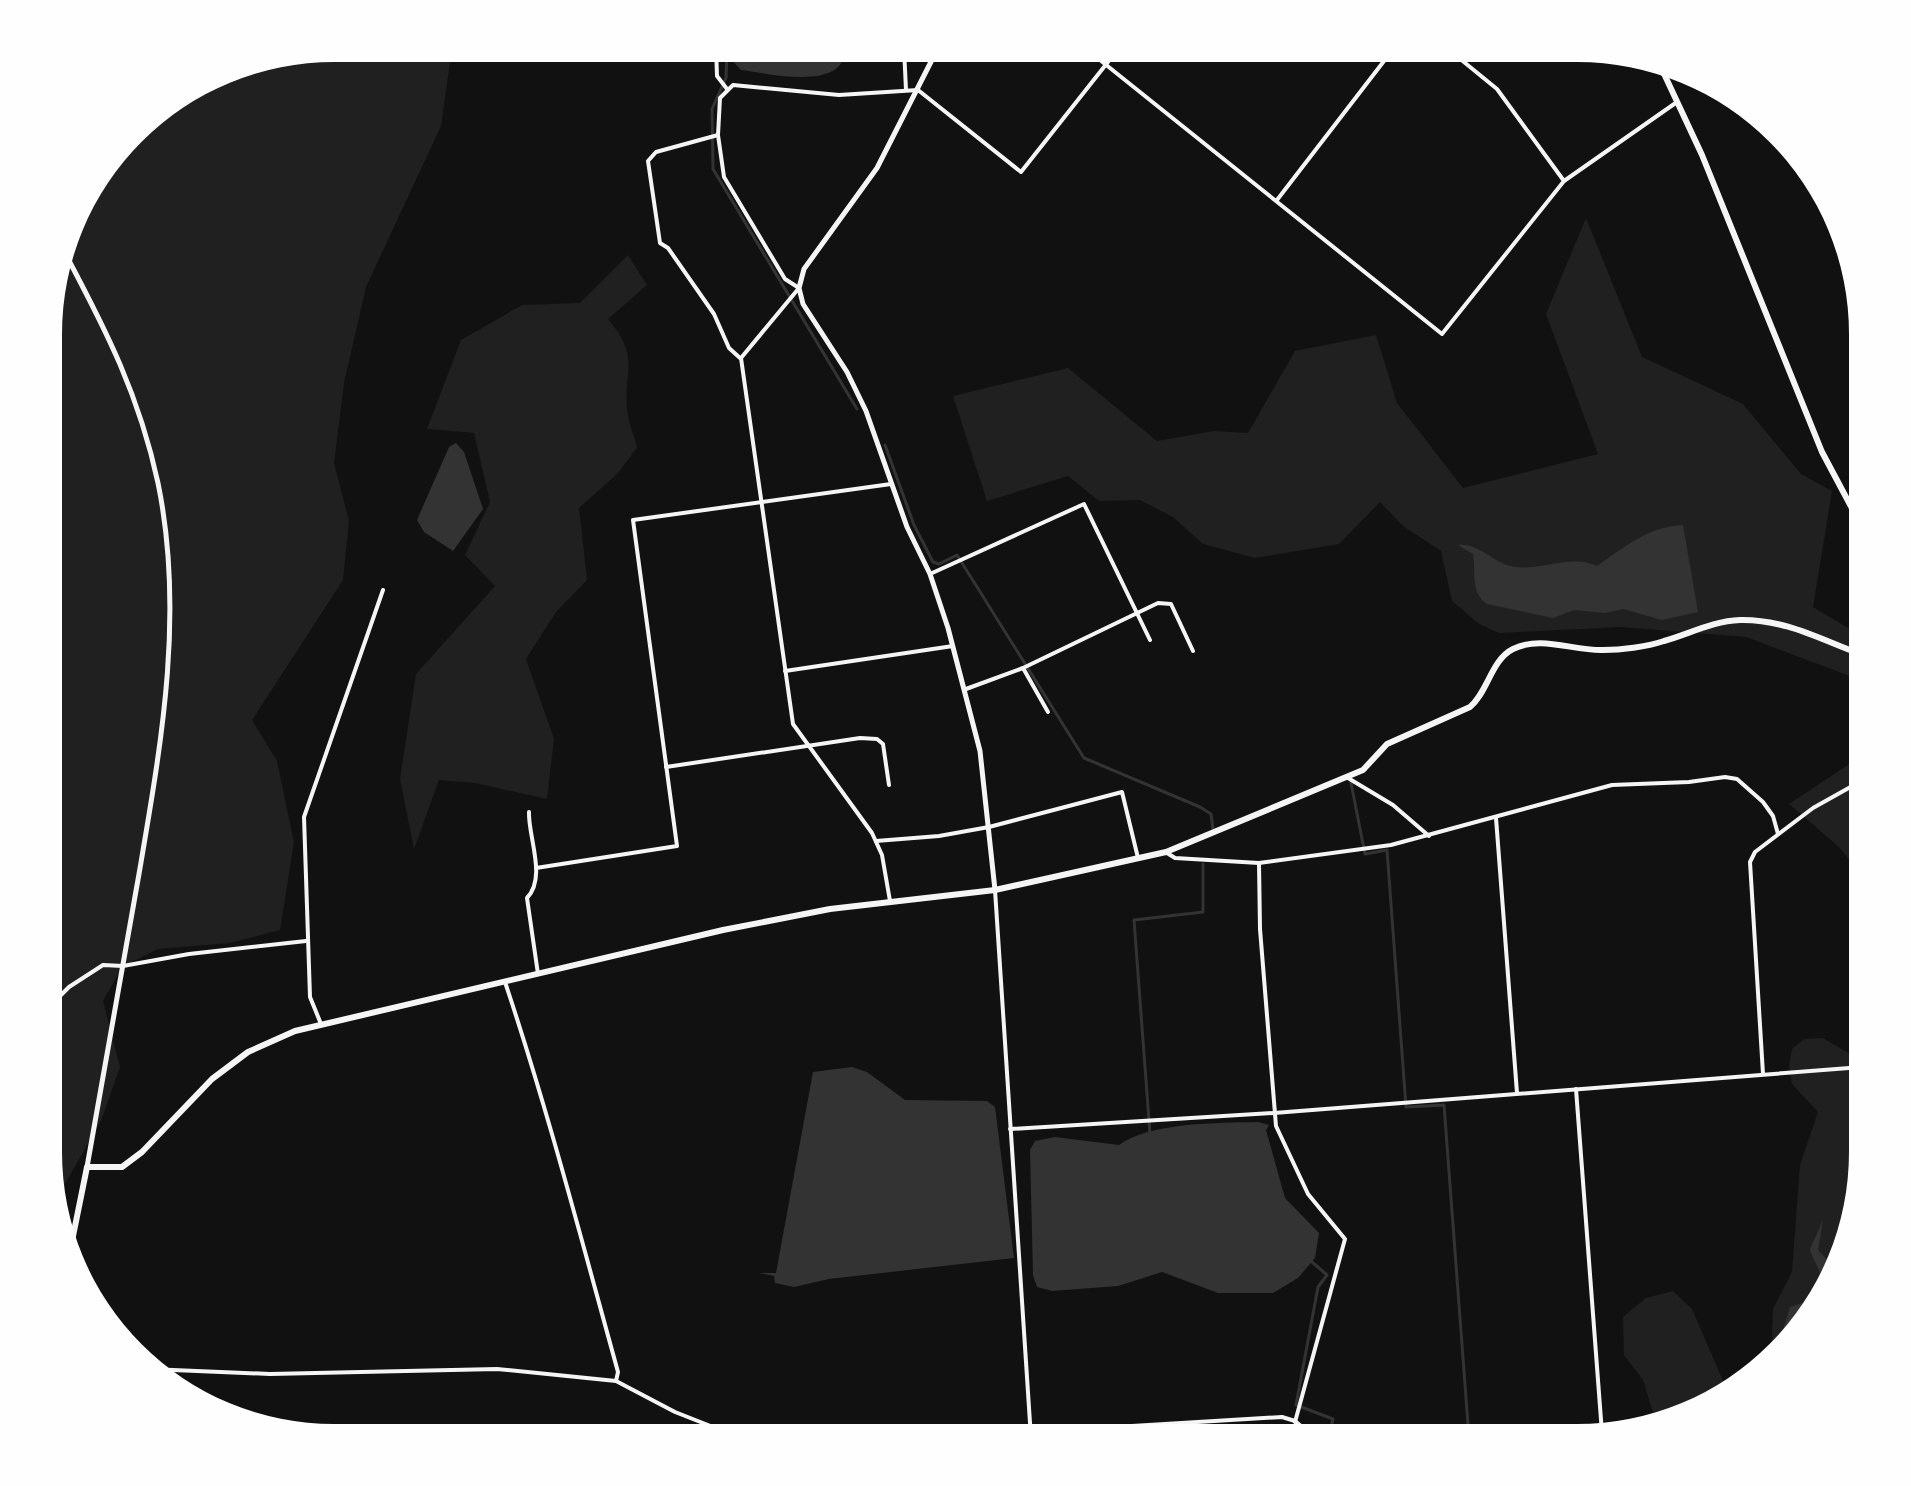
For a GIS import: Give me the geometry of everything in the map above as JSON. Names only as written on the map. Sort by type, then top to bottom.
[{"type":"main road","points":[[1666,78],[1822,452],[1849,502]]},
{"type":"main road","points":[[74,1231],[87,1167],[122,1167],[142,1152],[212,1079],[248,1052],[283,1036],[321,1024],[723,930],[830,909],[995,890],[1166,852],[1363,770],[1387,744],[1470,707],[1481,698],[1496,666],[1510,650],[1533,643],[1603,650],[1661,642],[1707,626],[1739,620],[1776,623],[1804,630],[1849,649]]},
{"type":"street","points":[[717,62],[717,76],[727,89]]},
{"type":"street","points":[[905,62],[906,91]]},
{"type":"street","points":[[741,358],[799,288],[804,269],[877,168],[931,62]]},
{"type":"street","points":[[1103,63],[1442,334],[1564,181],[1678,101]]},
{"type":"street","points":[[1031,1424],[995,890],[980,751],[966,689],[930,574],[891,484],[866,411],[847,372],[803,304],[799,288],[785,279],[724,177],[718,135],[720,98],[733,85],[839,95],[918,90],[1021,172],[1108,63]]},
{"type":"street","points":[[1277,200],[1383,63]]},
{"type":"street","points":[[1465,63],[1497,89],[1564,181]]},
{"type":"street","points":[[718,135],[656,152],[648,161],[660,243],[668,248],[714,314],[729,348],[741,358],[793,724],[876,841],[890,901]]},
{"type":"street","points":[[71,264],[120,357],[139,412],[158,485],[172,597],[168,701],[87,1167]]},
{"type":"street","points":[[536,868],[677,846],[633,520],[891,484]]},
{"type":"street","points":[[930,574],[1084,504],[1150,640]]},
{"type":"street","points":[[321,1024],[310,997],[304,817],[383,590]]},
{"type":"street","points":[[966,689],[1023,668],[1158,603],[1171,604],[1193,651]]},
{"type":"street","points":[[785,671],[953,646]]},
{"type":"street","points":[[1023,668],[1048,712]]},
{"type":"street","points":[[666,767],[877,739],[883,744],[889,785]]},
{"type":"street","points":[[1166,852],[1175,858],[1259,863],[1429,836],[1612,785],[1689,782],[1725,777],[1737,779],[1763,802],[1773,816],[1778,834]]},
{"type":"street","points":[[1348,778],[1393,805],[1429,836]]},
{"type":"street","points":[[1763,1074],[1750,862],[1755,852],[1778,834],[1813,808],[1848,788]]},
{"type":"street","points":[[876,841],[939,836],[989,827],[1122,792],[1138,858]]},
{"type":"street","points":[[529,812],[528,829],[536,868],[533,891],[527,898],[538,974]]},
{"type":"street","points":[[1496,818],[1517,1093]]},
{"type":"street","points":[[1140,1424],[1282,1417],[1295,1422],[1345,1239],[1308,1194],[1287,1154],[1274,1113],[1260,929],[1259,863]]},
{"type":"street","points":[[63,993],[103,965],[123,966],[189,954],[307,941]]},
{"type":"street","points":[[505,982],[562,1164],[618,1372],[616,1381]]},
{"type":"street","points":[[1010,1129],[1274,1113],[1848,1068]]},
{"type":"street","points":[[1576,1089],[1601,1423]]},
{"type":"street","points":[[173,1370],[270,1374],[497,1369],[616,1381],[704,1423]]},
{"type":"shaded area","points":[[450,62],[441,126],[366,287],[344,383],[334,463],[349,521],[343,580],[252,720],[277,761],[294,842],[280,930],[230,943],[158,949],[123,966],[103,1001],[120,1067],[101,1121],[65,1184],[62,334],[64,299],[76,247],[98,198],[130,155],[169,118],[198,98],[264,71],[299,64]]},
{"type":"shaded area","points":[[734,62],[842,62],[833,71],[820,76],[786,76],[741,70]]},
{"type":"shaded area","points":[[1586,218],[1642,357],[1743,404],[1801,474],[1832,491],[1813,607],[1849,628],[1849,676],[1746,637],[1621,627],[1499,633],[1479,624],[1452,601],[1441,551],[1403,526],[1380,502],[1339,544],[1255,558],[1203,544],[1173,517],[1140,500],[1099,501],[1068,476],[987,501],[953,396],[1068,368],[1157,441],[1214,431],[1248,433],[1295,351],[1376,335],[1397,403],[1463,488],[1598,454],[1546,314]]},
{"type":"shaded area","points":[[628,255],[647,285],[608,319],[619,333],[628,356],[628,416],[637,448],[617,474],[579,508],[587,580],[556,612],[526,659],[554,739],[547,799],[475,783],[439,780],[414,849],[400,779],[416,674],[495,586],[465,555],[490,502],[474,433],[427,429],[461,340],[522,305],[580,303]]},
{"type":"shaded area","points":[[456,443],[464,452],[483,509],[453,551],[424,532],[417,520],[449,447]]},
{"type":"shaded area","points":[[1683,525],[1698,612],[1662,620],[1623,609],[1605,613],[1574,610],[1553,618],[1487,604],[1476,588],[1473,554],[1458,545],[1474,547],[1516,567],[1568,562],[1597,566],[1647,534]]},
{"type":"shaded area","points":[[1848,765],[1848,858],[1838,846],[1789,804]]},
{"type":"shaded area","points":[[1823,1038],[1848,1053],[1847,1187],[1840,1222],[1813,1288],[1772,1341],[1773,1309],[1792,1272],[1800,1165],[1818,1112],[1792,1084],[1789,1065],[1792,1049],[1804,1039]]},
{"type":"shaded area","points":[[852,1067],[867,1072],[905,1100],[987,1101],[995,1107],[1014,1258],[829,1279],[794,1287],[775,1283],[774,1276],[759,1273],[776,1273],[813,1072]]},
{"type":"shaded area","points":[[1258,1122],[1269,1125],[1266,1130],[1285,1198],[1319,1233],[1315,1258],[1298,1278],[1273,1293],[1218,1293],[1162,1272],[1118,1286],[1052,1291],[1037,1287],[1033,1275],[1030,1150],[1035,1141],[1055,1137],[1119,1145],[1132,1137],[1166,1128]]},
{"type":"shaded area","points":[[1823,1220],[1818,1250],[1827,1259],[1820,1274],[1810,1249]]},
{"type":"shaded area","points":[[1673,1291],[1692,1309],[1723,1381],[1697,1396],[1653,1413],[1643,1380],[1624,1355],[1623,1317],[1646,1298]]},
{"type":"shaded area","points":[[1803,1303],[1784,1328],[1790,1307]]},
{"type":"waterway","points":[[727,62],[726,78],[712,109],[713,169],[857,409]]},
{"type":"waterway","points":[[885,445],[914,525],[933,562],[939,564],[957,555],[1084,758],[1200,807],[1211,814],[1213,829]]},
{"type":"waterway","points":[[1351,783],[1365,854],[1387,850],[1406,1107],[1444,1105],[1468,1424]]},
{"type":"waterway","points":[[1150,1134],[1134,920],[1203,912],[1203,864]]},
{"type":"waterway","points":[[1312,1262],[1327,1275],[1318,1287],[1296,1405],[1333,1419],[1332,1424]]}]
